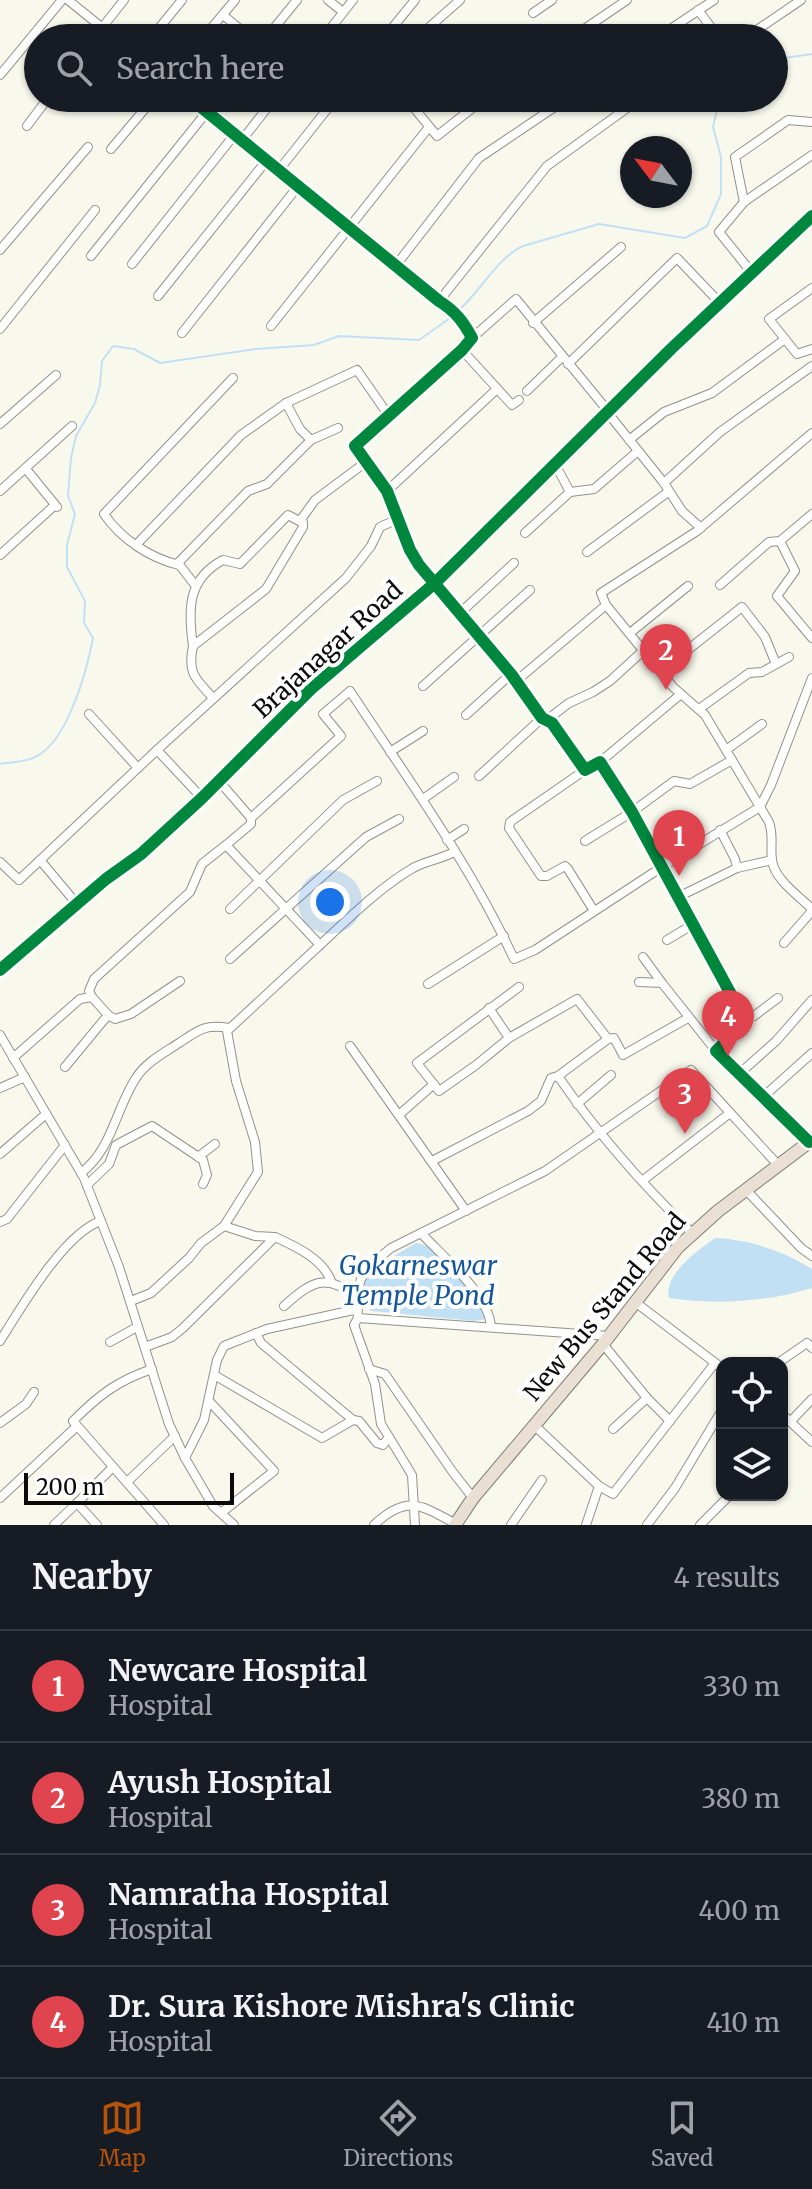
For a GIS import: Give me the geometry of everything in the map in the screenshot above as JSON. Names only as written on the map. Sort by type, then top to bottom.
[{"type":"highway","name":"New Bus Stand Road","points":[[456,1525],[473,1498],[606,1340],[665,1262],[692,1233],[810,1141]]},
{"type":"street","points":[[44,24],[65,0],[98,24]]},
{"type":"street","points":[[104,24],[124,0]]},
{"type":"street","points":[[162,24],[182,0]]},
{"type":"street","points":[[215,24],[235,0]]},
{"type":"street","points":[[277,24],[297,0]]},
{"type":"street","points":[[328,0],[343,12]]},
{"type":"street","points":[[334,24],[353,0]]},
{"type":"street","points":[[395,24],[415,0]]},
{"type":"street","points":[[433,24],[460,0]]},
{"type":"street","points":[[533,13],[552,0]]},
{"type":"street","points":[[592,24],[627,0]]},
{"type":"street","points":[[678,24],[714,0]]},
{"type":"street","points":[[766,24],[801,0]]},
{"type":"street","points":[[698,10],[708,24]]},
{"type":"street","points":[[223,15],[234,24]]},
{"type":"street","points":[[0,75],[24,47]]},
{"type":"street","points":[[27,126],[38,112]]},
{"type":"street","points":[[111,149],[142,112]]},
{"type":"street","points":[[91,256],[207,112],[454,310],[472,338]]},
{"type":"street","points":[[132,264],[262,112]]},
{"type":"street","points":[[279,170],[325,112]]},
{"type":"street","points":[[417,112],[437,136],[467,112]]},
{"type":"street","points":[[397,264],[479,158],[547,112]]},
{"type":"street","points":[[439,301],[547,166],[622,112]]},
{"type":"street","points":[[744,202],[735,157],[788,120],[812,122]]},
{"type":"street","points":[[271,326],[429,127]]},
{"type":"street","points":[[0,249],[88,147]]},
{"type":"street","points":[[752,273],[719,232],[744,202],[812,155]]},
{"type":"street","points":[[158,296],[267,160]]},
{"type":"street","points":[[182,333],[299,185]]},
{"type":"street","points":[[0,329],[95,210]]},
{"type":"street","name":"Brajanagar Road","points":[[0,970],[76,903],[141,854],[311,689],[435,583],[608,411],[812,216]]},
{"type":"street","points":[[533,323],[621,247]]},
{"type":"street","points":[[527,391],[677,258],[720,303]]},
{"type":"street","points":[[812,288],[769,319],[797,354],[812,349]]},
{"type":"street","points":[[585,770],[410,550],[387,491],[355,446],[516,299],[608,411],[682,511],[701,528]]},
{"type":"street","points":[[629,440],[664,412],[712,393],[785,339]]},
{"type":"street","points":[[462,350],[512,405],[519,400]]},
{"type":"street","points":[[587,552],[666,488],[720,432],[812,366]]},
{"type":"street","points":[[136,545],[241,435],[286,403],[357,370],[389,416]]},
{"type":"street","points":[[0,424],[56,375]]},
{"type":"street","points":[[195,585],[179,565],[159,560],[136,545],[104,514],[233,378]]},
{"type":"street","points":[[387,491],[497,389]]},
{"type":"street","points":[[286,403],[300,429],[311,440]]},
{"type":"street","points":[[0,491],[72,426]]},
{"type":"street","points":[[179,565],[248,491],[267,484],[311,440],[338,428]]},
{"type":"street","points":[[784,943],[812,910],[777,874],[772,860],[774,835],[760,807],[699,709],[661,671],[606,605],[601,593],[701,528],[812,433]]},
{"type":"street","points":[[525,533],[570,492],[594,489],[638,451]]},
{"type":"street","points":[[193,646],[266,589],[303,527],[302,518],[315,500],[366,462]]},
{"type":"street","points":[[555,464],[570,492]]},
{"type":"street","points":[[0,555],[56,506],[26,469]]},
{"type":"street","points":[[720,585],[769,542],[780,541],[812,514]]},
{"type":"street","points":[[213,698],[192,674],[190,666],[193,646],[190,596],[195,585],[223,560],[240,564],[288,515],[303,523]]},
{"type":"street","points":[[0,862],[19,880],[346,578],[371,546],[380,527],[398,519]]},
{"type":"street","points":[[780,541],[795,571],[777,596],[812,638]]},
{"type":"street","points":[[460,613],[514,563]]},
{"type":"street","points":[[630,633],[688,586]]},
{"type":"street","points":[[423,686],[530,590]]},
{"type":"street","points":[[466,715],[606,605]]},
{"type":"street","points":[[661,671],[742,607],[765,637],[776,664]]},
{"type":"street","points":[[479,776],[545,718],[610,681],[644,650]]},
{"type":"street","points":[[699,709],[749,673],[762,672],[789,657]]},
{"type":"street","points":[[251,818],[341,736],[323,714],[350,691],[423,799],[504,936],[514,959],[535,950],[760,807],[812,678]]},
{"type":"street","points":[[594,911],[565,866],[541,876],[509,828],[510,822],[600,762],[681,694]]},
{"type":"street","points":[[89,714],[138,768]]},
{"type":"street","points":[[726,750],[762,724]]},
{"type":"street","points":[[390,752],[423,731]]},
{"type":"street","points":[[157,750],[202,798]]},
{"type":"street","points":[[585,841],[676,780],[690,784],[732,760]]},
{"type":"street","points":[[600,762],[632,812],[746,1022]]},
{"type":"street","points":[[423,799],[454,777]]},
{"type":"street","points":[[180,981],[125,1017],[115,1019],[108,1015],[89,991],[101,971],[151,930],[190,892],[202,864],[251,824],[251,818],[219,781]]},
{"type":"street","points":[[230,909],[343,800],[377,781]]},
{"type":"street","points":[[230,959],[366,837],[399,819]]},
{"type":"street","points":[[447,840],[464,829]]},
{"type":"street","points":[[720,830],[737,868]]},
{"type":"street","points":[[226,845],[320,945]]},
{"type":"street","points":[[131,1301],[151,1293],[201,1243],[224,1226],[258,1172],[255,1142],[236,1081],[229,1028],[366,903],[414,867],[454,852]]},
{"type":"street","points":[[40,860],[76,903]]},
{"type":"street","points":[[678,897],[737,868],[772,860]]},
{"type":"street","points":[[667,940],[692,925]]},
{"type":"street","points":[[428,984],[504,936]]},
{"type":"street","points":[[643,957],[716,1051],[810,1141]]},
{"type":"street","points":[[639,982],[662,983]]},
{"type":"street","points":[[519,987],[417,1063],[439,1091],[509,1038],[577,999],[608,1039]]},
{"type":"street","points":[[13,1058],[80,999],[92,997]]},
{"type":"street","points":[[716,1051],[746,1022],[778,998]]},
{"type":"street","points":[[739,1074],[776,1041],[812,1000]]},
{"type":"street","points":[[489,1008],[509,1038]]},
{"type":"street","points":[[65,1067],[108,1015]]},
{"type":"street","points":[[432,1161],[528,1111],[541,1101],[551,1078],[608,1039],[614,1038],[623,1055],[688,1018]]},
{"type":"street","points":[[81,1173],[93,1164],[136,1078],[149,1063],[200,1029],[211,1025],[229,1028]]},
{"type":"street","points":[[1,1038],[87,1185],[185,1458],[213,1506],[234,1525]]},
{"type":"street","points":[[350,1046],[466,1211]]},
{"type":"street","points":[[763,1097],[812,1053]]},
{"type":"street","points":[[415,1525],[412,1475],[381,1424],[375,1384],[354,1325],[358,1314],[356,1296],[368,1267],[391,1248],[545,1171],[691,1070],[778,1165]]},
{"type":"street","points":[[577,1104],[611,1075]]},
{"type":"street","points":[[558,1076],[600,1132],[692,1233]]},
{"type":"street","points":[[0,1088],[25,1077]]},
{"type":"street","points":[[400,1114],[434,1084]]},
{"type":"street","points":[[642,1181],[730,1113]]},
{"type":"street","points":[[0,1154],[46,1114]]},
{"type":"street","points":[[87,1185],[109,1164],[116,1145],[149,1126],[158,1128],[203,1160],[207,1175],[203,1184]]},
{"type":"street","points":[[198,1157],[215,1144]]},
{"type":"street","points":[[1,1223],[65,1145]]},
{"type":"street","points":[[746,1190],[812,1256]]},
{"type":"street","points":[[0,1341],[27,1298],[69,1244],[80,1232],[101,1221]]},
{"type":"street","points":[[224,1226],[255,1236],[275,1237],[292,1245],[327,1269],[331,1281]]},
{"type":"street","points":[[421,1233],[463,1276],[490,1315],[491,1327]]},
{"type":"street","points":[[145,1347],[172,1337],[183,1328],[275,1237]]},
{"type":"street","points":[[284,1306],[298,1293],[323,1281],[331,1281],[356,1296]]},
{"type":"street","points":[[635,1302],[716,1363]]},
{"type":"street","points":[[185,1458],[204,1420],[216,1376],[217,1360],[224,1346],[256,1333],[358,1314],[606,1340],[647,1398],[670,1421]]},
{"type":"street","points":[[110,1342],[137,1327]]},
{"type":"street","points":[[256,1333],[261,1343],[353,1420],[359,1421],[377,1443],[383,1445],[389,1437]]},
{"type":"street","points":[[787,1357],[807,1343],[812,1348]]},
{"type":"street","points":[[534,1425],[599,1486],[613,1494],[716,1367]]},
{"type":"street","points":[[152,1369],[109,1388],[73,1421],[164,1525]]},
{"type":"street","points":[[369,1369],[385,1374],[473,1498]]},
{"type":"street","points":[[216,1376],[322,1438],[353,1420]]},
{"type":"street","points":[[0,1423],[26,1404],[34,1392]]},
{"type":"street","points":[[613,1429],[647,1398]]},
{"type":"street","points":[[791,1421],[812,1399]]},
{"type":"street","points":[[210,1402],[274,1471],[221,1513]]},
{"type":"street","points":[[788,1419],[812,1442]]},
{"type":"street","points":[[647,1525],[675,1488],[716,1420]]},
{"type":"street","points":[[0,1498],[76,1427]]},
{"type":"street","points":[[127,1482],[175,1436]]},
{"type":"street","points":[[54,1525],[113,1467]]},
{"type":"street","points":[[511,1525],[542,1480]]},
{"type":"street","points":[[586,1525],[599,1486]]},
{"type":"street","points":[[705,1523],[725,1501]]},
{"type":"street","points":[[77,1503],[97,1525]]},
{"type":"street","points":[[374,1525],[402,1507],[415,1504],[456,1525]]},
{"type":"water","points":[[715,1238],[752,1244],[801,1263],[812,1269],[812,1288],[741,1301],[669,1298],[671,1281],[676,1272]]},
{"type":"water","name":"Gokarneswar Temple Pond","points":[[416,1243],[436,1252],[458,1273],[477,1298],[486,1319],[474,1321],[367,1308],[363,1295],[364,1278],[373,1268]]},
{"type":"waterway","points":[[788,57],[812,54]]},
{"type":"waterway","points":[[458,311],[505,258],[523,246],[599,224],[685,238],[707,226],[721,194],[721,157],[713,127],[716,112]]},
{"type":"waterway","points":[[0,764],[29,760],[48,748],[67,720],[86,668],[93,638],[84,623],[85,601],[67,567],[67,545],[75,514],[68,496],[71,458],[76,436],[95,403],[102,361],[113,346],[134,349],[160,363],[256,349],[314,345],[339,336],[419,340],[453,316]]},
{"type":"cycle path","points":[[207,112],[450,309],[469,332],[472,338],[462,350],[355,446],[387,491],[419,565],[511,674],[542,718],[552,723],[585,770],[600,762],[632,812],[746,1022],[716,1051],[809,1142]]},
{"type":"cycle path","points":[[0,970],[106,879],[141,854],[311,689],[435,583],[671,349],[812,216]]},
{"type":"place","name":"Ayush Hospital","points":[[666,690]]},
{"type":"place","name":"Newcare Hospital","points":[[679,876]]},
{"type":"place","name":"Dr. Sura Kishore Mishra's Clinic","points":[[728,1056]]},
{"type":"place","name":"Namratha Hospital","points":[[685,1134]]}]
